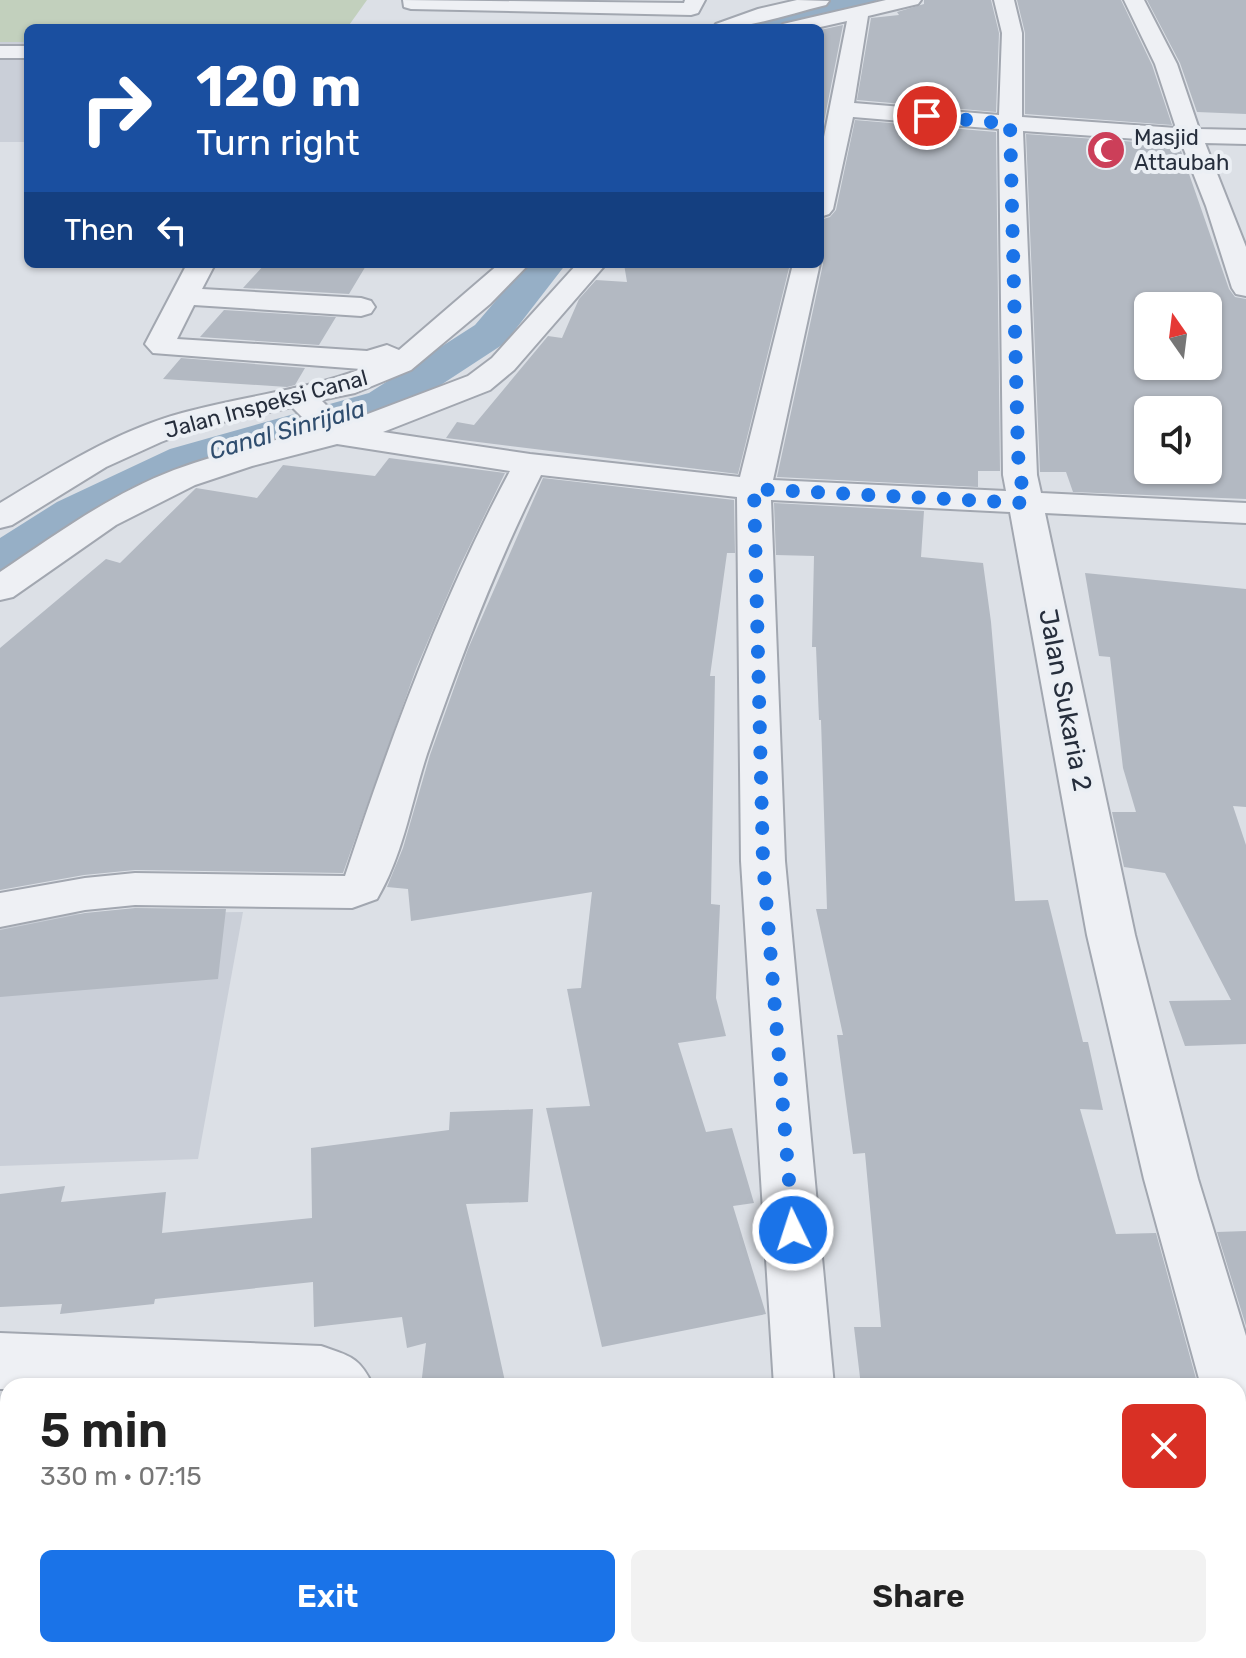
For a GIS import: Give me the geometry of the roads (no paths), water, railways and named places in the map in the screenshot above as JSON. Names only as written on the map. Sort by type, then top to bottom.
[{"type":"street","points":[[734,24],[765,13],[825,0]]},
{"type":"street","points":[[807,24],[911,0]]},
{"type":"street","name":"Jalan Sukaria 2","points":[[1004,0],[1012,33],[1010,124],[1018,455],[1024,503],[1111,935],[1171,1179],[1230,1332],[1231,1378]]},
{"type":"street","points":[[1134,0],[1166,64],[1246,288]]},
{"type":"street","points":[[409,6],[693,4]]},
{"type":"street","points":[[679,24],[693,4]]},
{"type":"street","points":[[824,192],[843,109],[842,94],[859,12]]},
{"type":"street","points":[[0,52],[24,52]]},
{"type":"street","points":[[843,109],[1010,124],[1246,137]]},
{"type":"street","points":[[199,268],[160,344],[164,347],[371,360],[387,354],[473,268]]},
{"type":"street","name":"Jalan Inspeksi Canal","points":[[0,518],[94,460],[125,445],[191,420],[301,398],[344,386],[400,364],[480,298],[511,268]]},
{"type":"street","points":[[0,589],[104,518],[183,478],[417,409],[491,375],[588,268]]},
{"type":"street","points":[[803,1378],[763,861],[754,489],[783,355],[806,268]]},
{"type":"street","points":[[186,296],[361,307]]},
{"type":"street","points":[[301,398],[336,432],[530,464],[754,489],[1246,513]]},
{"type":"street","points":[[0,910],[85,894],[135,889],[352,892],[361,888],[367,878],[406,755],[488,545],[530,464]]},
{"type":"street","points":[[0,1361],[321,1374],[332,1378]]},
{"type":"waterway","name":"Canal Sinrijala","points":[[753,24],[863,0]]},
{"type":"waterway","name":"Canal Sinrijala","points":[[0,560],[74,512],[186,459],[385,402],[490,334],[544,268]]},
{"type":"place","name":"Masjid Attaubah","points":[[1106,150]]}]
